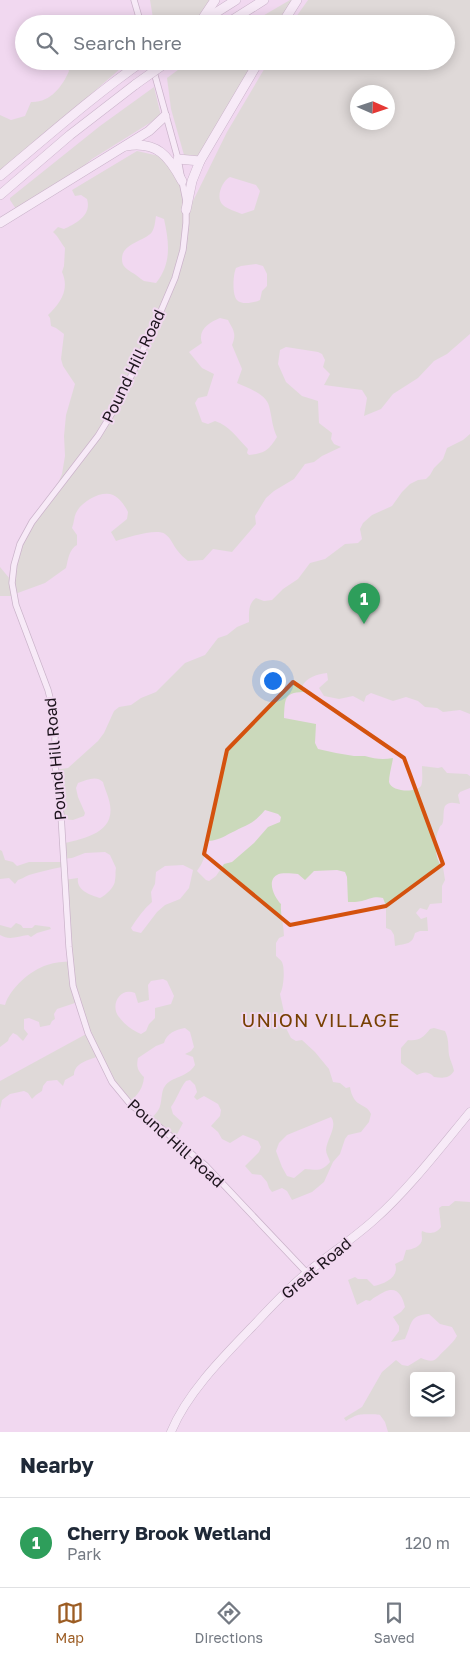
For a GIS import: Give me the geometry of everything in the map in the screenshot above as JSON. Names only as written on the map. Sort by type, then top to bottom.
[{"type":"highway","points":[[205,15],[215,0]]},
{"type":"highway","points":[[213,15],[236,0]]},
{"type":"highway","points":[[240,15],[264,0]]},
{"type":"highway","points":[[288,15],[297,0]]},
{"type":"highway","points":[[0,176],[53,130],[131,70]]},
{"type":"highway","points":[[0,195],[70,135],[156,70]]},
{"type":"highway","points":[[186,210],[192,181],[200,161],[254,70]]},
{"type":"highway","points":[[0,223],[149,131],[165,116]]},
{"type":"highway","points":[[123,147],[142,145],[155,148],[170,160],[182,181]]},
{"type":"highway","points":[[178,159],[200,161]]},
{"type":"main road","name":"Great Road","points":[[171,1432],[174,1424],[195,1392],[277,1300],[380,1214],[398,1196],[470,1112]]},
{"type":"street","points":[[134,0],[138,15]]},
{"type":"street","name":"Pound Hill Road","points":[[153,70],[178,159],[182,181],[186,210],[183,250],[175,278],[120,400],[98,436],[32,522],[20,544],[14,565],[12,583],[16,605],[48,690],[53,710],[55,765],[61,815],[73,986],[88,1033],[112,1082],[131,1105],[205,1165],[307,1273]]},
{"type":"highlighted area","points":[[293,682],[404,758],[443,864],[386,906],[290,925],[204,854],[227,750]]},
{"type":"green space","points":[[150,0],[215,0],[204,15],[152,15]]},
{"type":"green space","points":[[290,0],[293,0],[284,15],[264,15]]},
{"type":"green space","points":[[308,0],[470,0],[470,334],[447,354],[434,361],[418,378],[393,394],[381,409],[364,416],[367,398],[362,390],[324,385],[330,374],[323,367],[325,360],[322,354],[286,347],[280,350],[278,364],[286,382],[302,396],[318,401],[319,423],[332,433],[331,439],[334,444],[341,447],[314,462],[305,464],[294,479],[266,498],[255,516],[256,524],[232,552],[213,549],[203,560],[188,561],[178,551],[169,537],[161,532],[141,534],[116,541],[111,532],[127,519],[128,512],[116,496],[103,494],[87,501],[76,513],[72,528],[77,535],[77,545],[68,558],[66,568],[45,583],[14,596],[0,596],[0,567],[10,579],[21,544],[55,490],[62,474],[65,456],[66,415],[75,384],[63,366],[61,359],[64,334],[51,326],[48,315],[60,301],[65,285],[62,272],[65,248],[53,232],[58,227],[64,229],[78,222],[85,214],[88,205],[87,199],[81,195],[75,196],[72,190],[137,151],[168,158],[184,189],[193,201],[227,132],[264,70],[455,70],[455,15],[297,15]],"holes":[[[230,177],[256,185],[260,191],[254,210],[242,214],[229,209],[221,202],[220,190]],[[156,216],[164,219],[168,244],[165,268],[156,283],[142,280],[125,267],[122,260],[123,254],[129,246],[152,232]],[[256,264],[263,266],[267,274],[267,286],[262,291],[260,300],[241,303],[234,294],[233,285],[236,268]],[[220,318],[228,320],[234,334],[232,345],[242,369],[237,383],[251,389],[267,402],[277,437],[263,452],[249,455],[247,453],[248,449],[225,426],[215,421],[208,424],[202,422],[195,403],[198,398],[207,396],[214,374],[202,368],[189,352],[202,343],[201,334],[205,327]]]},
{"type":"green space","points":[[119,70],[0,174],[0,115],[11,120],[25,116],[31,102],[38,102],[50,97],[63,83],[69,71]]},
{"type":"green space","points":[[178,70],[252,70],[213,138],[197,156],[184,155],[171,109],[167,78]]},
{"type":"green space","points":[[154,87],[161,116],[92,159],[55,190],[18,212],[10,198],[100,126]]},
{"type":"green space","points":[[470,434],[470,714],[460,710],[443,712],[437,708],[425,707],[418,701],[406,697],[393,701],[371,693],[366,696],[364,702],[353,696],[339,699],[324,696],[319,688],[328,680],[327,673],[309,678],[302,687],[307,692],[290,695],[287,697],[285,705],[284,718],[316,724],[315,743],[318,749],[379,759],[393,758],[389,782],[394,788],[399,790],[414,790],[421,786],[422,766],[442,767],[447,773],[467,774],[470,776],[470,788],[460,792],[458,795],[460,804],[450,803],[445,806],[443,822],[437,833],[436,854],[443,867],[445,880],[442,886],[442,903],[430,904],[427,910],[420,908],[416,913],[421,919],[427,917],[428,931],[415,933],[412,940],[408,943],[395,946],[394,935],[391,930],[386,928],[386,906],[383,898],[348,902],[345,872],[337,870],[314,871],[305,880],[298,874],[282,874],[277,875],[272,881],[274,894],[281,904],[284,932],[284,936],[279,938],[276,943],[276,956],[282,962],[284,969],[280,994],[284,1012],[282,1020],[291,1038],[296,1041],[302,1040],[329,1069],[333,1082],[340,1083],[346,1088],[350,1087],[355,1100],[370,1112],[369,1122],[361,1132],[348,1135],[340,1154],[333,1162],[324,1182],[312,1192],[292,1200],[287,1191],[282,1188],[272,1192],[261,1175],[252,1174],[245,1166],[259,1152],[261,1147],[258,1141],[243,1135],[230,1143],[222,1139],[211,1126],[220,1116],[221,1110],[218,1104],[204,1096],[197,1100],[194,1097],[197,1092],[195,1085],[190,1080],[186,1081],[171,1107],[173,1114],[183,1123],[175,1138],[151,1119],[158,1111],[165,1086],[188,1072],[195,1065],[193,1057],[185,1054],[194,1047],[190,1032],[185,1028],[172,1032],[164,1043],[138,1058],[137,1066],[144,1077],[143,1085],[130,1102],[124,1097],[99,1056],[79,1065],[74,1075],[65,1080],[63,1086],[57,1080],[47,1081],[42,1091],[32,1099],[24,1091],[10,1094],[2,1100],[0,1109],[0,1081],[88,1033],[78,1002],[57,1009],[54,1014],[55,1019],[50,1025],[40,1027],[39,1022],[29,1018],[24,1019],[24,1029],[28,1034],[23,1041],[13,1033],[8,1041],[0,1047],[0,1004],[5,1005],[16,986],[34,971],[50,964],[71,961],[64,880],[78,878],[81,889],[88,894],[100,898],[110,891],[115,883],[116,868],[110,855],[105,852],[85,853],[72,858],[62,859],[61,844],[95,834],[107,823],[110,815],[110,805],[103,782],[94,778],[78,783],[76,788],[85,813],[84,816],[73,820],[61,819],[54,770],[68,768],[98,741],[104,733],[114,711],[119,707],[131,705],[141,698],[156,692],[185,663],[205,655],[218,638],[249,622],[250,606],[253,600],[256,598],[264,601],[272,600],[283,589],[298,579],[310,563],[325,559],[345,544],[358,543],[362,539],[360,529],[363,523],[372,515],[392,506],[410,484],[426,479],[443,459],[447,448]],"holes":[[[265,810],[278,814],[281,817],[280,822],[268,827],[254,843],[232,862],[224,864],[216,876],[209,881],[206,880],[197,871],[209,841],[220,838],[254,821]],[[183,865],[193,870],[189,888],[180,899],[165,905],[157,912],[141,933],[133,931],[131,928],[133,924],[152,902],[151,892],[155,884],[156,872],[165,866]],[[163,979],[167,981],[174,996],[171,1004],[155,1008],[155,1018],[149,1024],[146,1031],[141,1034],[121,1020],[115,1008],[118,999],[124,993],[135,993],[138,1003],[149,1000],[148,985],[151,981]],[[331,1117],[333,1129],[326,1150],[330,1162],[319,1170],[305,1169],[294,1178],[287,1176],[276,1151],[279,1143],[287,1135]]]},
{"type":"green space","points":[[0,850],[5,860],[13,862],[17,866],[29,862],[61,862],[62,867],[29,875],[18,880],[15,884],[9,878],[0,879]]},
{"type":"green space","points":[[16,923],[23,928],[32,928],[35,925],[50,927],[51,929],[31,937],[28,935],[11,938],[0,935],[0,925],[11,928]]},
{"type":"green space","points":[[434,1028],[445,1031],[447,1037],[449,1055],[454,1071],[446,1077],[434,1077],[426,1073],[417,1075],[401,1063],[401,1048],[408,1040],[420,1038],[430,1029]]},
{"type":"green space","points":[[455,1201],[470,1202],[470,1432],[388,1432],[385,1422],[380,1415],[369,1414],[359,1415],[346,1421],[344,1418],[362,1407],[382,1372],[396,1360],[402,1365],[408,1366],[421,1358],[433,1360],[457,1336],[452,1327],[440,1324],[429,1314],[414,1318],[405,1339],[391,1342],[399,1331],[399,1326],[393,1317],[405,1307],[400,1295],[396,1291],[389,1290],[370,1301],[366,1300],[357,1305],[348,1280],[355,1277],[367,1279],[374,1286],[390,1279],[395,1273],[395,1264],[403,1260],[406,1250],[419,1246],[422,1241],[422,1231],[432,1233],[441,1227],[439,1208],[449,1206]]},
{"type":"place","name":"Cherry Brook Wetland","points":[[364,624]]},
{"type":"district","name":"UNION VILLAGE","points":[[321,1019]]}]
